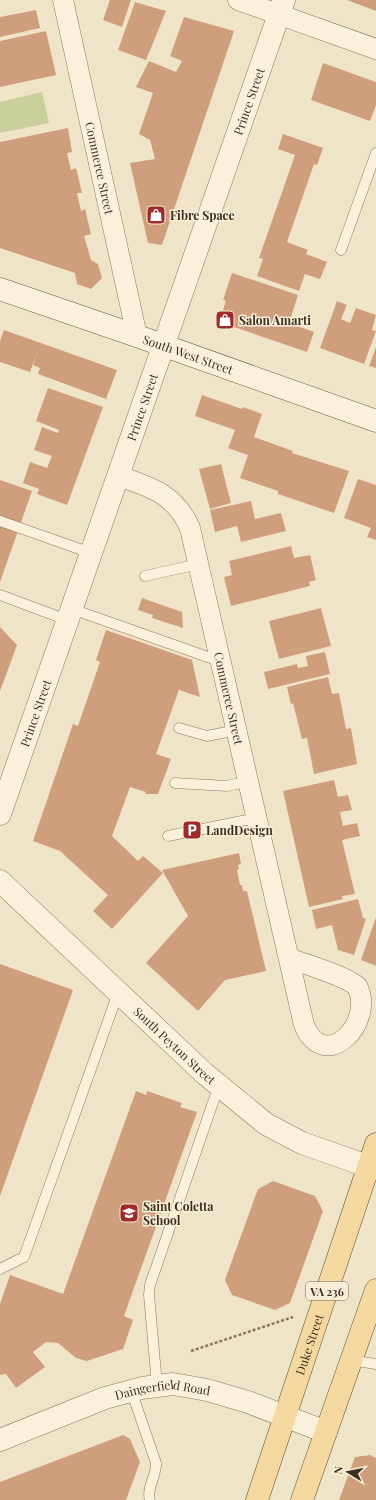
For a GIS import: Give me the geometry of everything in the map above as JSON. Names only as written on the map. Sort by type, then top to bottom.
[{"type":"main road","name":"Duke Street","points":[[257,1500],[372,1168],[376,1144]]},
{"type":"main road","points":[[302,1500],[376,1290]]},
{"type":"street","name":"Commerce Street","points":[[63,0],[137,336]]},
{"type":"street","points":[[238,0],[281,7],[376,49]]},
{"type":"street","name":"Prince Street","points":[[0,814],[162,345],[281,7]]},
{"type":"street","name":"South West Street","points":[[0,289],[376,421]]},
{"type":"street","name":"Commerce Street","points":[[118,476],[164,494],[184,515],[190,528],[222,662],[289,958],[307,1032],[318,1041],[338,1046],[348,1044],[356,1039],[363,1032],[370,1014],[369,1006],[361,990],[351,982],[289,958]]},
{"type":"street","name":"South Peyton Street","points":[[0,881],[218,1085],[266,1124],[284,1135],[372,1168]]},
{"type":"street","name":"Daingerfield Road","points":[[0,1440],[105,1398],[131,1390],[157,1385],[189,1386],[248,1402],[287,1415],[326,1432]]},
{"type":"lane","points":[[341,250],[376,153]]},
{"type":"lane","points":[[0,521],[91,553]]},
{"type":"lane","points":[[145,576],[199,564]]},
{"type":"lane","points":[[0,595],[70,614],[222,662]]},
{"type":"lane","points":[[179,728],[207,736],[237,730]]},
{"type":"lane","points":[[175,783],[226,786],[249,781]]},
{"type":"lane","points":[[168,836],[257,818]]},
{"type":"lane","points":[[0,1269],[24,1257],[118,993]]},
{"type":"lane","points":[[157,1385],[149,1294],[150,1285],[218,1085]]},
{"type":"lane","points":[[351,1360],[376,1364]]},
{"type":"lane","points":[[131,1390],[157,1468],[149,1492],[150,1500]]},
{"type":"path","points":[[191,1351],[294,1317]]},
{"type":"green space","points":[[42,92],[49,123],[0,133],[0,102]]},
{"type":"building","points":[[110,0],[131,0],[122,27],[103,20]]},
{"type":"building","points":[[347,0],[376,0],[376,11]]},
{"type":"building","points":[[135,2],[166,11],[146,60],[118,50]]},
{"type":"building","points":[[36,10],[40,28],[0,37],[0,17]]},
{"type":"building","points":[[184,17],[234,31],[162,245],[148,243],[130,163],[155,159],[150,140],[139,134],[153,93],[136,87],[149,61],[176,72],[182,61],[170,56]]},
{"type":"building","points":[[46,31],[56,75],[0,87],[0,41]]},
{"type":"building","points":[[323,63],[376,82],[376,105],[370,121],[311,100]]},
{"type":"building","points":[[68,128],[72,152],[67,153],[71,170],[76,168],[82,193],[77,193],[81,211],[85,209],[91,234],[84,236],[91,260],[98,264],[102,278],[91,289],[77,284],[75,273],[0,248],[0,142]]},
{"type":"building","points":[[283,134],[323,148],[317,165],[314,164],[287,242],[308,250],[306,254],[327,262],[320,279],[305,274],[299,291],[257,276],[263,259],[259,258],[295,155],[278,149]]},
{"type":"building","points":[[232,273],[298,295],[289,323],[314,332],[307,352],[219,322],[226,301],[223,300]]},
{"type":"building","points":[[337,301],[347,305],[341,319],[350,323],[356,308],[376,315],[372,330],[376,331],[364,364],[320,348]]},
{"type":"building","points":[[4,330],[117,370],[106,399],[38,374],[40,368],[33,365],[38,350],[30,372],[0,362],[0,341]]},
{"type":"building","points":[[376,347],[376,368],[369,366]]},
{"type":"building","points":[[48,388],[103,407],[67,505],[37,494],[39,489],[23,483],[30,462],[47,468],[52,456],[34,450],[42,427],[58,433],[59,430],[36,421]]},
{"type":"building","points":[[202,395],[242,409],[243,407],[262,414],[254,437],[293,451],[292,453],[349,471],[334,513],[278,494],[278,491],[240,478],[248,455],[228,448],[235,430],[195,416]]},
{"type":"building","points":[[221,464],[231,503],[210,509],[199,469]]},
{"type":"building","points":[[358,479],[376,485],[376,540],[367,537],[371,528],[344,518]]},
{"type":"building","points":[[0,480],[32,491],[0,582]]},
{"type":"building","points":[[251,501],[255,519],[281,513],[286,531],[241,542],[237,526],[215,532],[210,510]]},
{"type":"building","points":[[291,546],[294,558],[310,555],[316,580],[309,582],[310,586],[231,606],[224,577],[232,575],[229,561]]},
{"type":"building","points":[[142,598],[182,612],[183,628],[152,618],[153,615],[138,610]]},
{"type":"building","points":[[321,608],[331,646],[279,659],[269,621]]},
{"type":"building","points":[[0,627],[17,645],[0,691]]},
{"type":"building","points":[[106,630],[192,660],[200,697],[179,690],[156,754],[171,759],[158,794],[145,794],[146,792],[130,787],[112,836],[138,861],[143,856],[163,873],[112,929],[93,911],[108,895],[60,851],[33,841],[73,724],[78,726],[100,662],[96,660]]},
{"type":"building","points":[[325,652],[330,674],[268,689],[264,672],[297,664],[298,668],[308,666],[306,656]]},
{"type":"building","points":[[328,677],[332,694],[339,693],[346,729],[351,728],[357,764],[314,774],[307,738],[302,739],[293,703],[291,704],[287,687]]},
{"type":"building","points":[[334,780],[338,797],[348,795],[352,810],[340,812],[343,826],[357,823],[360,836],[342,840],[355,894],[342,896],[343,899],[309,907],[283,791]]},
{"type":"building","points":[[239,853],[241,864],[238,865],[239,870],[237,870],[240,885],[242,885],[243,891],[247,891],[266,971],[225,980],[198,1011],[146,963],[188,916],[162,870]]},
{"type":"building","points":[[358,899],[363,918],[366,919],[354,955],[338,950],[332,925],[316,929],[312,910]]},
{"type":"building","points":[[376,917],[376,966],[361,960]]},
{"type":"building","points":[[0,964],[73,990],[0,1196]]},
{"type":"building","points":[[136,1091],[146,1095],[147,1091],[182,1103],[180,1107],[197,1112],[124,1316],[133,1320],[123,1349],[87,1361],[76,1358],[58,1343],[46,1342],[33,1352],[45,1367],[16,1388],[6,1374],[0,1375],[0,1304],[10,1275],[63,1294]]},
{"type":"building","points":[[273,1181],[315,1196],[323,1211],[290,1303],[275,1310],[232,1295],[225,1280],[258,1189]]},
{"type":"building","points":[[123,1435],[130,1439],[140,1462],[126,1500],[0,1500],[0,1482]]},
{"type":"building","points":[[370,1455],[376,1458],[376,1500],[339,1500],[355,1457]]},
{"type":"place","name":"Fibre Space","points":[[156,215]]},
{"type":"place","name":"Salon Amarti","points":[[225,320]]},
{"type":"place","name":"LandDesign","points":[[192,830]]},
{"type":"place","name":"Saint Coletta School","points":[[129,1213]]}]
